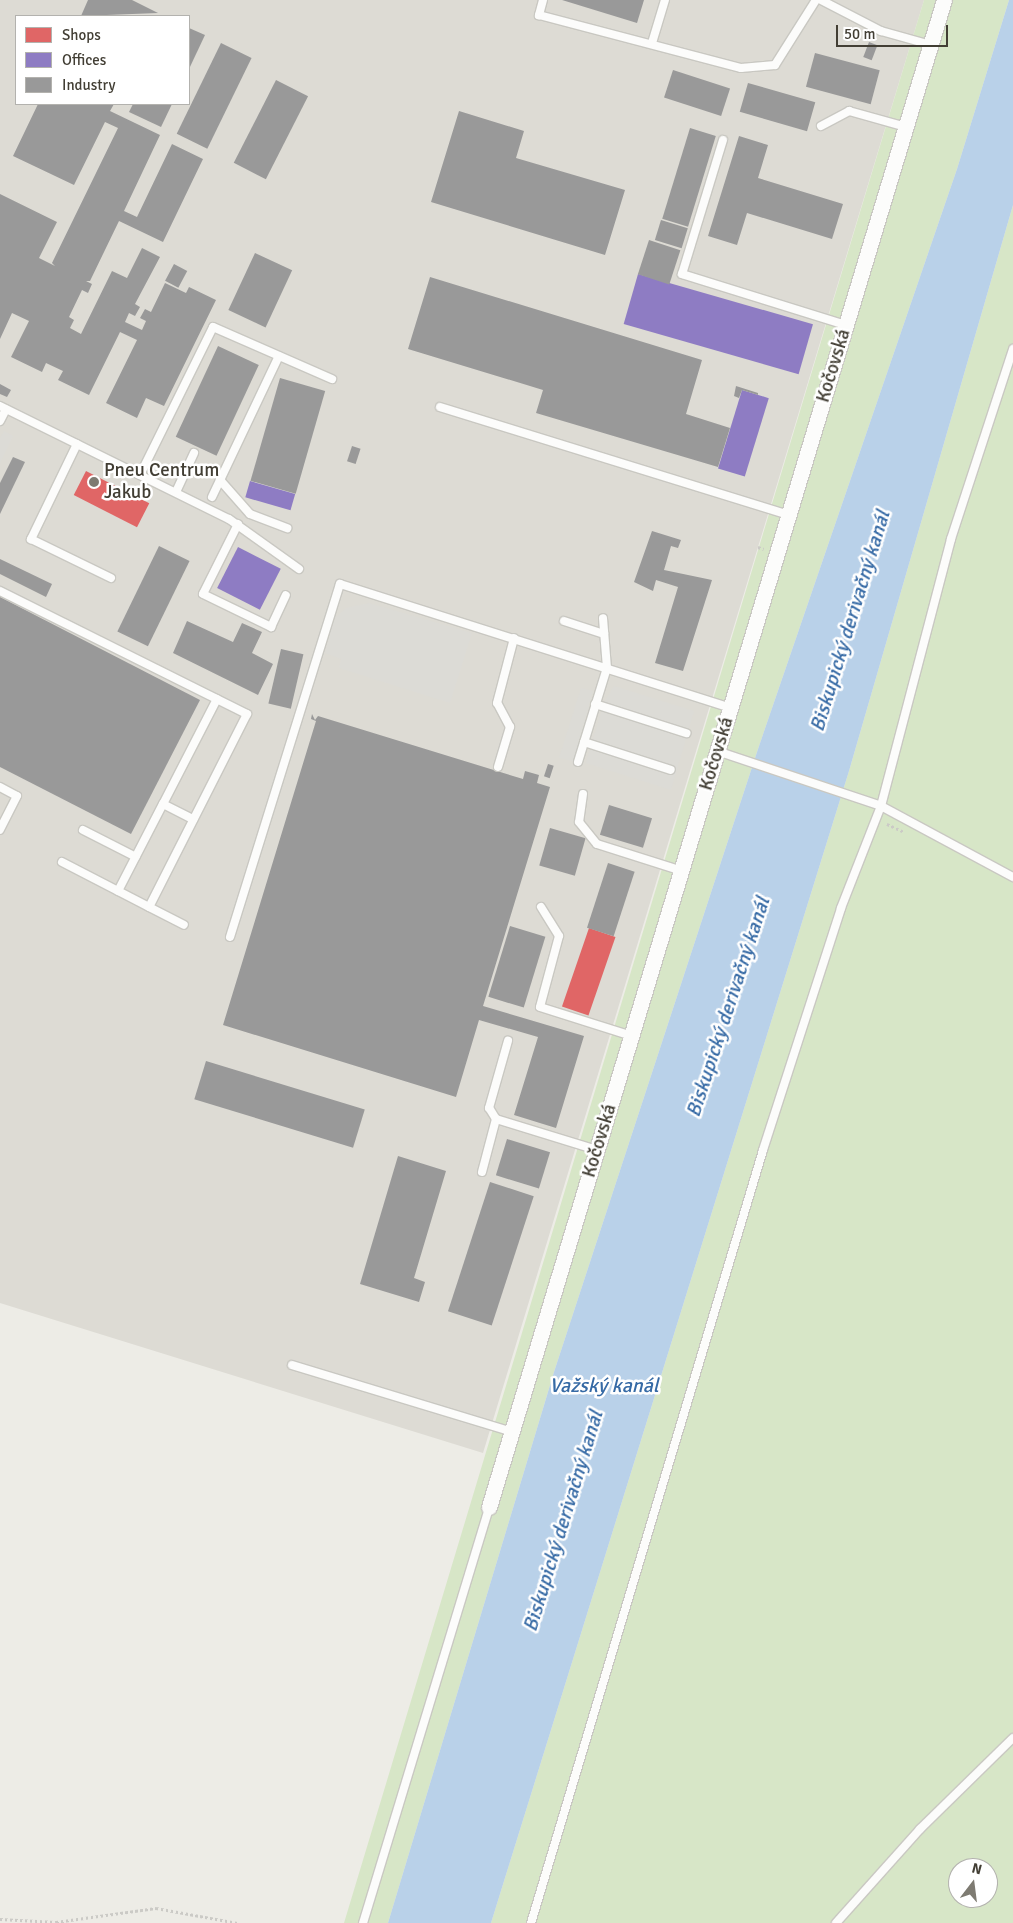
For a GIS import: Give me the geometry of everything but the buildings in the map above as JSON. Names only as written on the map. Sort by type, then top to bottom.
[{"type":"street","name":"Kočovská","points":[[489,1507],[944,0]]},
{"type":"lane","points":[[542,0],[539,15],[742,68],[775,65],[816,0]]},
{"type":"lane","points":[[652,43],[665,0]]},
{"type":"lane","points":[[821,0],[881,31],[931,46]]},
{"type":"lane","points":[[822,126],[850,111],[906,127]]},
{"type":"lane","points":[[723,140],[682,274],[846,325]]},
{"type":"lane","points":[[140,475],[214,327],[332,379]]},
{"type":"lane","points":[[531,1923],[763,1150],[841,908],[881,806],[951,539],[1013,349]]},
{"type":"lane","points":[[212,497],[280,356]]},
{"type":"lane","points":[[440,406],[789,515]]},
{"type":"lane","points":[[0,421],[3,407],[176,492],[238,524],[299,569]]},
{"type":"lane","points":[[78,444],[31,539],[111,578]]},
{"type":"lane","points":[[176,492],[194,453]]},
{"type":"lane","points":[[220,480],[250,514],[287,528]]},
{"type":"lane","points":[[238,524],[203,594],[271,627],[286,595]]},
{"type":"lane","points":[[230,937],[340,584],[731,708]]},
{"type":"lane","points":[[0,591],[247,714],[149,907]]},
{"type":"lane","points":[[578,762],[607,668],[603,618]]},
{"type":"lane","points":[[564,621],[604,634]]},
{"type":"lane","points":[[498,767],[510,726],[497,703],[514,638]]},
{"type":"lane","points":[[118,891],[216,699]]},
{"type":"lane","points":[[595,704],[686,732]]},
{"type":"lane","points":[[584,742],[670,770]]},
{"type":"lane","points":[[717,751],[741,762],[881,806],[1013,877]]},
{"type":"lane","points":[[0,787],[17,796],[0,830]]},
{"type":"lane","points":[[583,794],[579,822],[597,844],[682,871]]},
{"type":"lane","points":[[163,804],[194,819]]},
{"type":"lane","points":[[83,830],[136,857]]},
{"type":"lane","points":[[62,862],[184,925]]},
{"type":"lane","points":[[541,907],[559,936],[540,1007],[632,1036]]},
{"type":"lane","points":[[508,1041],[488,1108],[496,1119],[597,1150]]},
{"type":"lane","points":[[482,1172],[496,1119]]},
{"type":"lane","points":[[292,1365],[512,1432]]},
{"type":"lane","points":[[363,1923],[489,1507]]},
{"type":"lane","points":[[836,1923],[920,1829],[1013,1738]]},
{"type":"path","points":[[0,1919],[56,1922],[156,1908],[238,1923]]},
{"type":"shaded area","points":[[0,0],[924,0],[483,1453],[0,1303]]},
{"type":"shaded area","points":[[4,431],[13,436],[0,463],[0,438]]},
{"type":"shaded area","points":[[369,603],[472,633],[450,703],[339,668],[341,659],[325,653],[334,619],[346,608]]},
{"type":"shaded area","points":[[614,686],[694,711],[671,790],[586,763],[604,702]]},
{"type":"shaded area","points":[[581,688],[593,691],[573,761],[559,758]]},
{"type":"green space","points":[[924,0],[1009,0],[957,169],[758,749],[554,1372],[388,1923],[344,1923]]},
{"type":"green space","points":[[1013,205],[1013,1923],[491,1923],[849,771]]},
{"type":"water","name":"Važský kanál","points":[[1009,0],[1013,0],[1013,205],[849,771],[491,1923],[388,1923],[554,1372],[758,749],[957,169]]},
{"type":"place","name":"Pneu Centrum Jakub","points":[[94,482]]},
{"type":"water label","name":"Biskupický derivačný kanál","points":[[850,621]]},
{"type":"water label","name":"Biskupický derivačný kanál","points":[[728,1007]]},
{"type":"water label","name":"Biskupický derivačný kanál","points":[[563,1521]]}]
